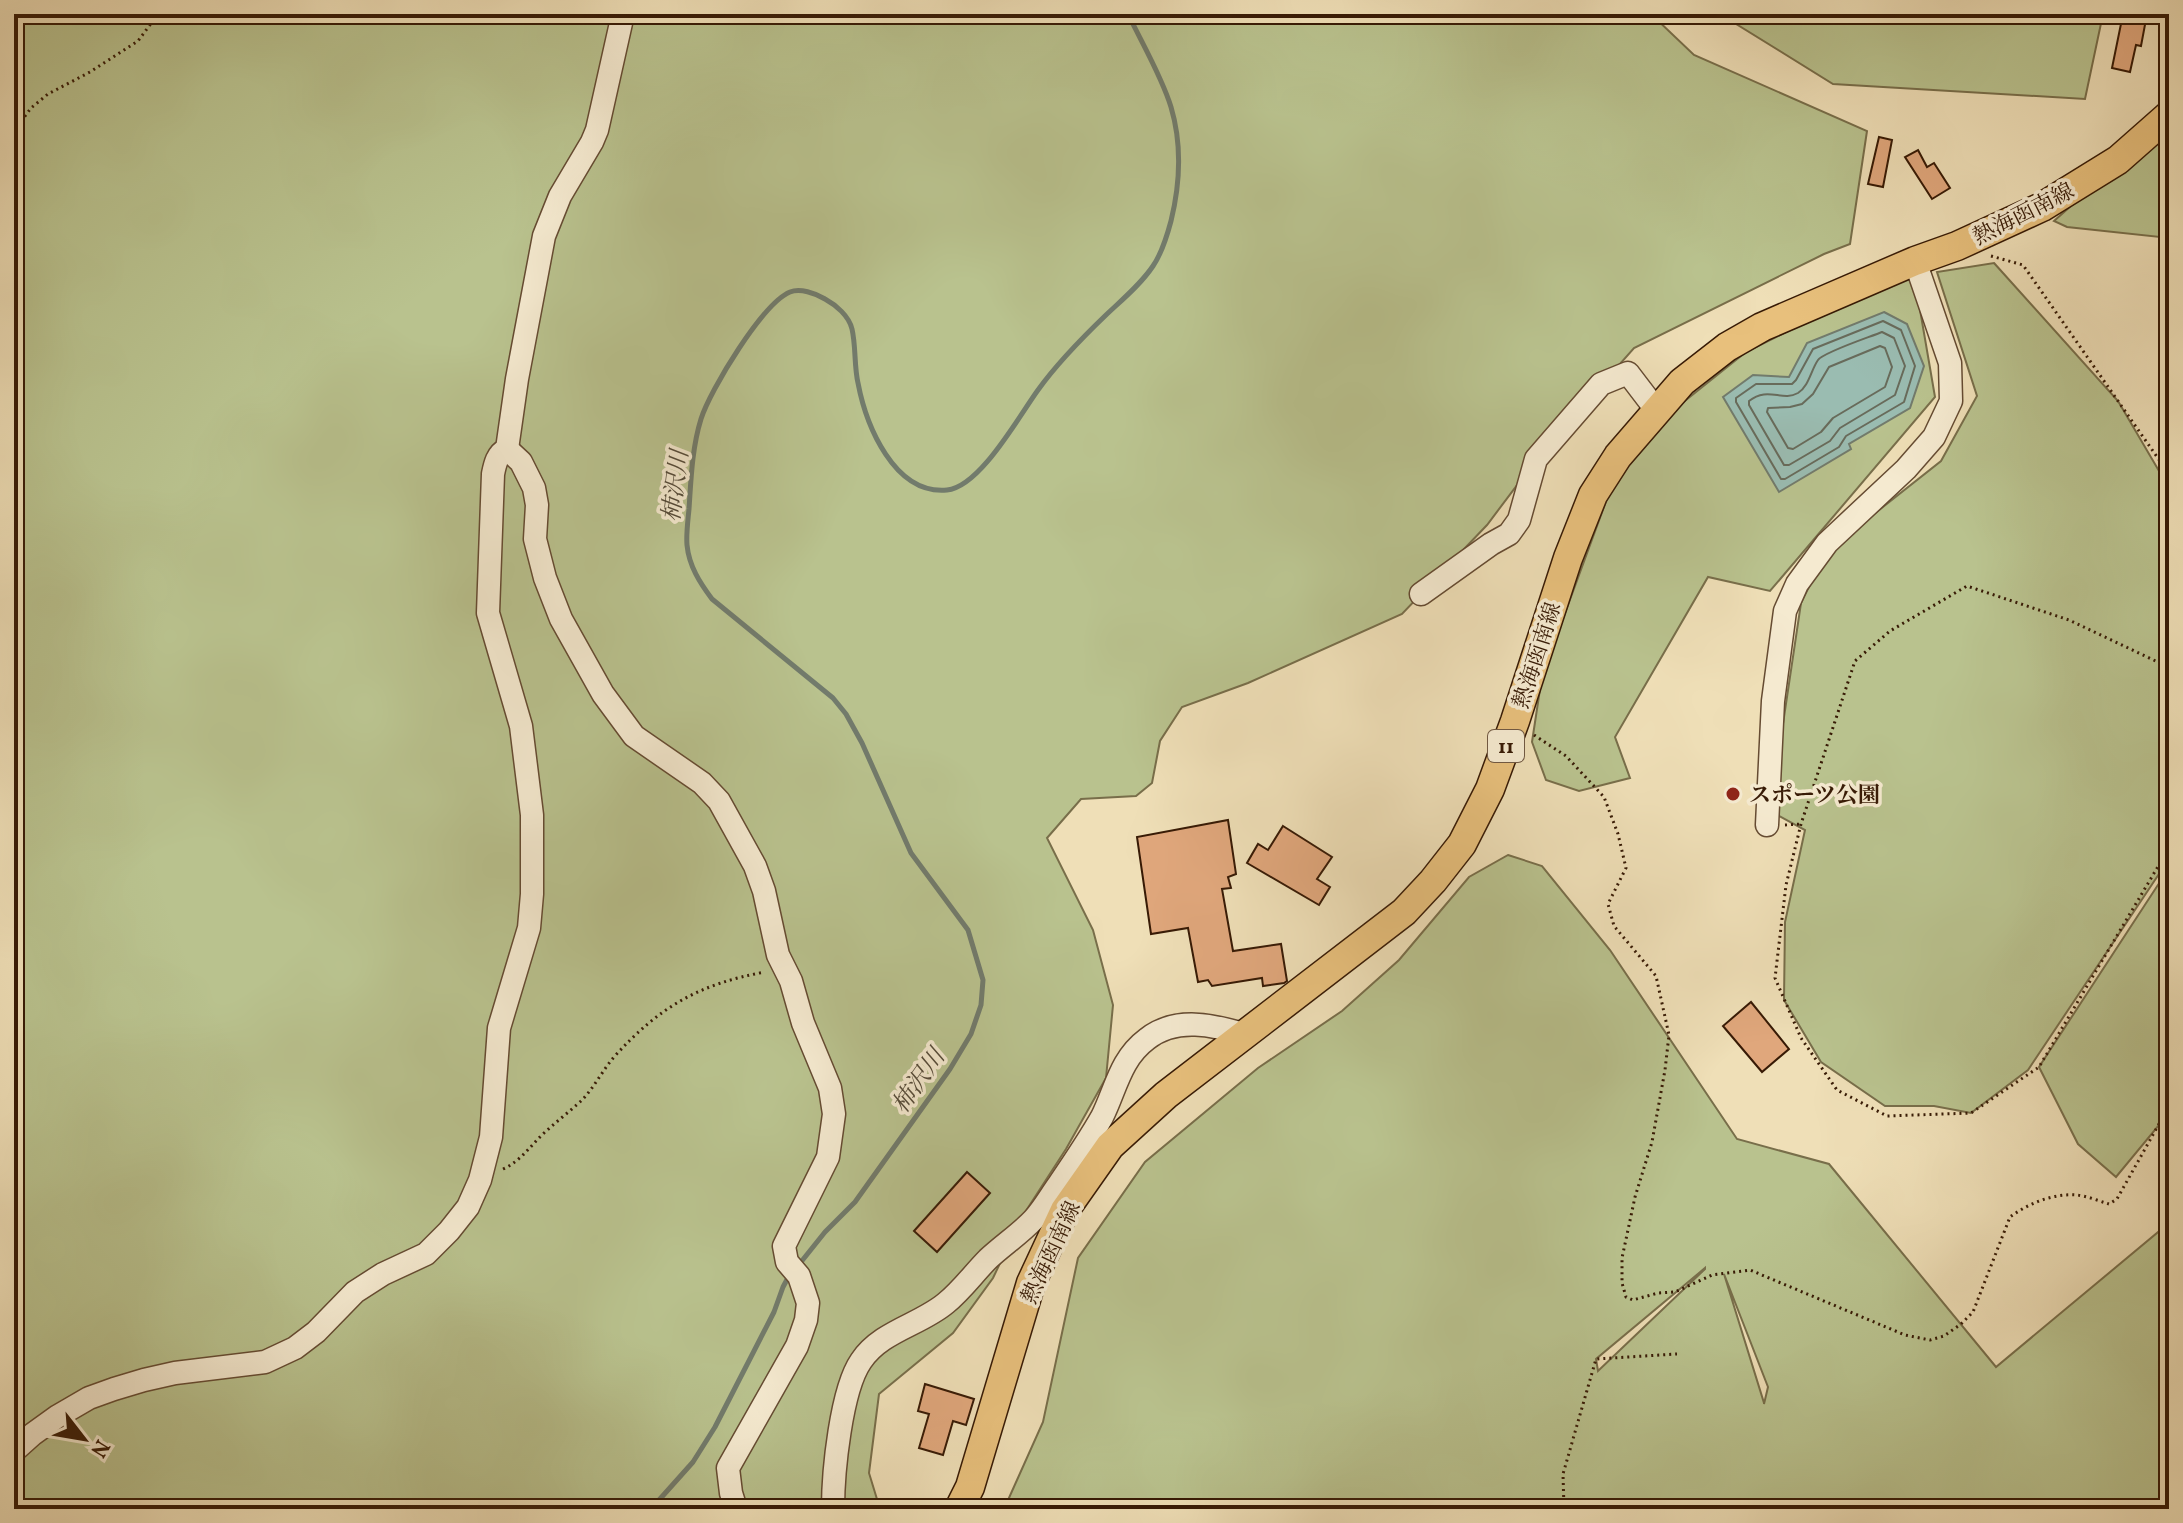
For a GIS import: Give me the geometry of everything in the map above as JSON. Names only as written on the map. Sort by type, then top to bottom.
[{"type":"main road","name":"熱海函南線","points":[[959,1509],[970,1487],[1031,1283],[1065,1210],[1110,1146],[1166,1095],[1404,912],[1462,844],[1490,789],[1568,558],[1593,495],[1618,456],[1682,382],[1750,333],[2042,207],[2118,160],[2169,115]]},
{"type":"street","points":[[507,449],[544,236],[560,196],[597,130],[623,14]]},
{"type":"street","points":[[1767,825],[1773,701],[1785,611],[1797,584],[1827,543],[1906,469],[1934,437],[1951,401],[1950,363],[1915,261]]},
{"type":"street","points":[[1421,594],[1509,534],[1519,520],[1536,459],[1601,384],[1628,373],[1657,411]]},
{"type":"street","points":[[507,449],[521,462],[534,488],[537,505],[535,539],[540,564],[561,619],[603,694],[634,736],[702,783],[719,801],[755,866],[764,891],[778,955],[791,981],[803,1023],[830,1088],[834,1114],[828,1157],[784,1246],[787,1262],[799,1276],[808,1303],[806,1320],[797,1346],[728,1468],[736,1509]]},
{"type":"street","points":[[14,1451],[33,1434],[89,1398],[159,1376],[265,1362],[295,1348],[368,1282],[426,1254],[468,1207],[480,1180],[491,1137],[499,1028],[529,928],[532,894],[532,815],[521,726],[488,613],[493,474],[497,458],[507,449]]},
{"type":"street","points":[[833,1509],[836,1452],[851,1381],[861,1361],[874,1346],[945,1305],[986,1261],[1034,1219],[1096,1127],[1128,1057],[1147,1038],[1165,1029],[1191,1024],[1217,1026],[1246,1035]]},
{"type":"path","points":[[14,131],[31,108],[48,94],[138,41],[158,14]]},
{"type":"path","points":[[1957,246],[2023,265],[2169,474]]},
{"type":"path","points":[[2169,672],[2162,664],[2069,620],[1967,586],[1890,631],[1855,661],[1827,745],[1801,824],[1786,885],[1775,978],[1801,1038],[1837,1090],[1887,1116],[1971,1113],[2039,1067],[2169,848]]},
{"type":"path","points":[[1515,721],[1566,756],[1604,797],[1618,834],[1626,868],[1608,904],[1614,926],[1656,976],[1669,1035],[1652,1142],[1635,1197],[1622,1258],[1622,1283],[1626,1297],[1633,1300],[1675,1292],[1712,1275],[1750,1270],[1905,1335],[1930,1340],[1944,1336],[1973,1312],[2010,1217],[2052,1196],[2077,1195],[2109,1204],[2117,1199],[2169,1106]]},
{"type":"path","points":[[480,1180],[517,1163],[542,1135],[583,1099],[613,1059],[652,1019],[682,999],[731,979],[784,969]]},
{"type":"path","points":[[1564,1509],[1563,1474],[1596,1359],[1677,1354]]},
{"type":"green space","points":[[14,14],[1313,14],[1315,18],[1316,14],[1651,14],[1694,55],[1867,131],[1850,244],[1634,348],[1542,452],[1487,525],[1402,614],[1248,683],[1182,707],[1160,741],[1152,783],[1136,796],[1081,799],[1047,838],[1093,930],[1113,1005],[1106,1078],[1066,1149],[1022,1217],[993,1278],[953,1333],[879,1394],[869,1473],[880,1509],[14,1509]]},
{"type":"green space","points":[[1720,14],[2103,14],[2085,99],[1833,84]]},
{"type":"green space","points":[[2169,119],[2169,238],[2067,227],[2054,221]]},
{"type":"green space","points":[[1994,263],[2118,401],[2169,488],[2169,859],[2028,1070],[1971,1113],[1934,1106],[1885,1106],[1821,1062],[1784,1000],[1785,922],[1805,830],[1770,811],[1801,603],[1826,552],[1941,461],[1977,396],[1937,272]]},
{"type":"green space","points":[[1913,269],[1935,397],[1770,591],[1708,577],[1615,737],[1630,778],[1579,791],[1546,780],[1532,742],[1542,676],[1612,485],[1681,404],[1746,352]]},
{"type":"green space","points":[[1508,855],[1542,866],[1610,950],[1737,1139],[1829,1164],[1996,1367],[2169,1223],[2169,1509],[1004,1509],[1043,1422],[1078,1258],[1145,1162],[1258,1068],[1342,1011],[1399,960],[1469,877]],"holes":[[[1705,1269],[1598,1371],[1596,1359]],[[1724,1274],[1768,1387],[1764,1404],[1764,1403]]]},
{"type":"green space","points":[[2169,868],[2169,1113],[2116,1177],[2078,1144],[2039,1067]]},
{"type":"water","points":[[1884,312],[1907,324],[1924,366],[1910,408],[1849,444],[1851,449],[1779,492],[1723,397],[1753,375],[1789,377],[1807,343]]},
{"type":"building","points":[[2123,14],[2147,14],[2141,46],[2136,45],[2130,72],[2112,68]]},
{"type":"building","points":[[1879,137],[1892,140],[1883,187],[1868,184]]},
{"type":"building","points":[[1918,150],[1927,167],[1934,163],[1950,188],[1932,199],[1905,157]]},
{"type":"building","points":[[1228,820],[1236,874],[1228,877],[1231,888],[1222,889],[1233,951],[1281,944],[1287,981],[1284,983],[1263,986],[1262,978],[1212,986],[1208,980],[1198,982],[1188,928],[1151,934],[1137,837]]},
{"type":"building","points":[[1283,826],[1332,857],[1317,879],[1330,887],[1319,905],[1247,863],[1258,844],[1268,850]]},
{"type":"building","points":[[1751,1002],[1789,1049],[1762,1072],[1723,1026]]},
{"type":"building","points":[[967,1172],[990,1193],[937,1252],[914,1231]]},
{"type":"building","points":[[925,1384],[974,1399],[966,1425],[953,1421],[943,1455],[919,1448],[929,1414],[918,1411]]},
{"type":"waterway","name":"柿沢川","points":[[797,1267],[825,1232],[855,1202],[950,1069],[971,1034],[981,1005],[983,980],[968,930],[911,853],[846,714],[833,698],[712,599],[696,574],[688,553],[687,536],[692,464],[698,430],[715,388],[752,329],[779,299],[790,292],[803,291],[829,301],[848,320],[852,329],[858,383],[868,418],[876,437],[898,469],[928,489],[947,490],[960,486],[972,477],[998,449],[1062,360],[1148,273],[1166,238],[1178,178],[1175,121],[1162,84],[1128,14]]},
{"type":"waterway","name":"柿沢川","points":[[651,1509],[693,1462],[715,1427],[790,1274]]},
{"type":"place","name":"スポーツ公園","points":[[1733,794]]}]
